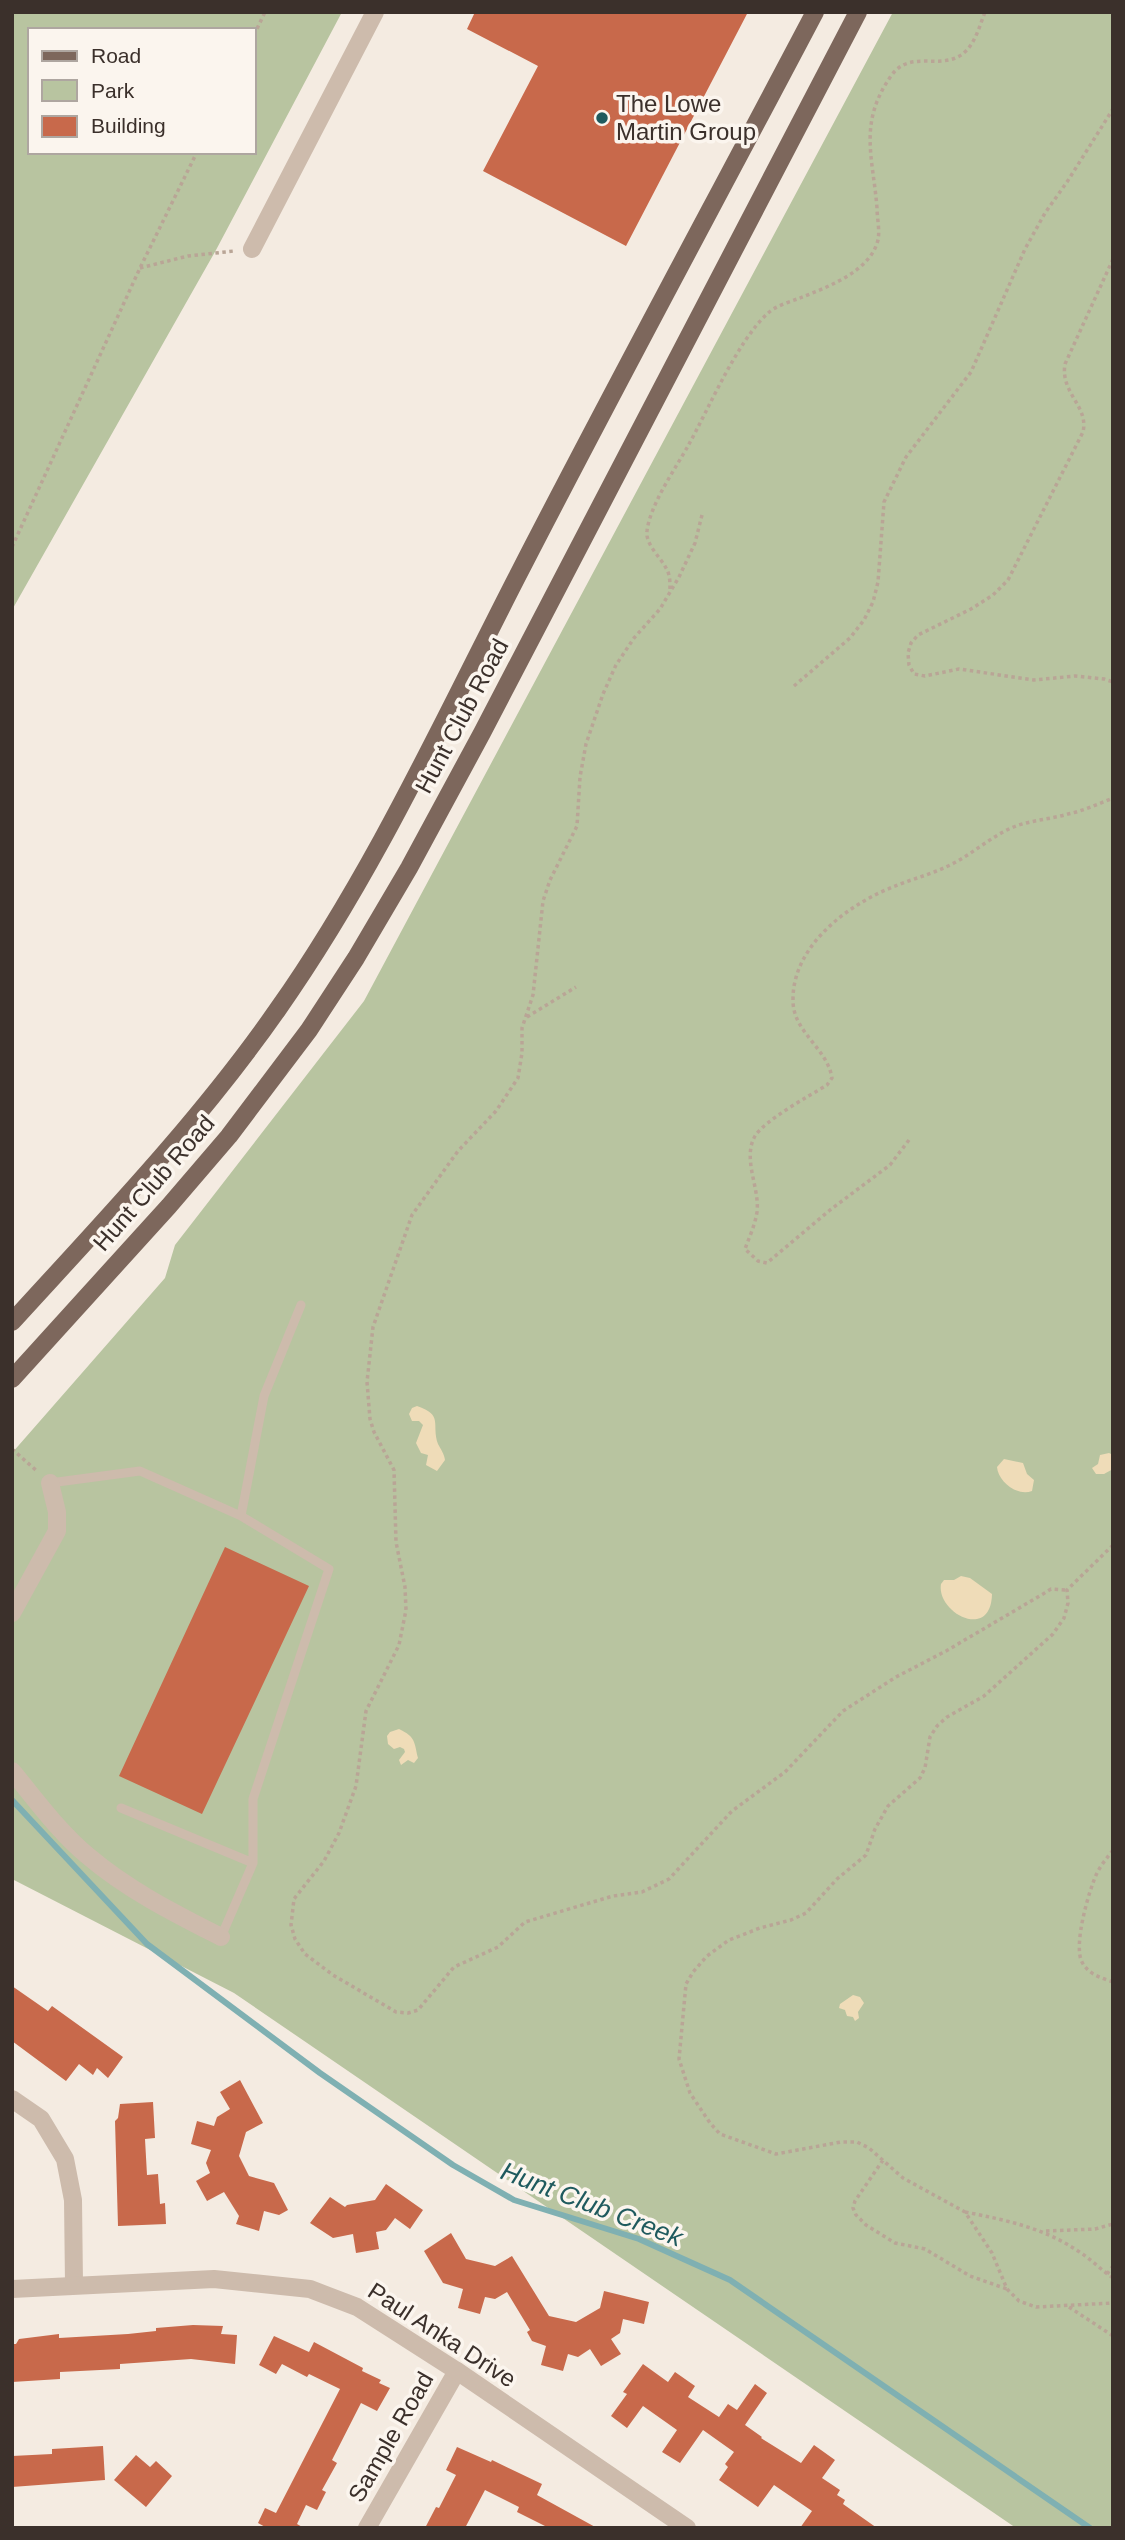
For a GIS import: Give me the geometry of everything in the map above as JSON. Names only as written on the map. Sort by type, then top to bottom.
[{"type":"main road","name":"Hunt Club Road","points":[[12,1322],[160,1157],[226,1078],[278,1009],[322,942],[447,716],[519,573],[815,12]]},
{"type":"main road","name":"Hunt Club Road","points":[[12,1379],[229,1136],[309,1030],[356,958],[409,869],[482,733],[858,12]]},
{"type":"street","points":[[252,249],[375,12]]},
{"type":"street","points":[[12,1613],[57,1531],[57,1512],[50,1483]]},
{"type":"street","points":[[12,1772],[48,1816],[87,1855],[149,1900],[221,1937]]},
{"type":"street","points":[[12,2099],[41,2119],[65,2159],[73,2200],[74,2284]]},
{"type":"street","name":"Paul Anka Drive","points":[[12,2289],[214,2279],[310,2289],[357,2307],[457,2371],[687,2528]]},
{"type":"street","name":"Sample Road","points":[[367,2528],[457,2371]]},
{"type":"lane","points":[[241,1516],[264,1396],[301,1305]]},
{"type":"lane","points":[[50,1483],[139,1471],[241,1516],[330,1569],[253,1799],[253,1863],[221,1937]]},
{"type":"lane","points":[[121,1808],[253,1863]]},
{"type":"path","points":[[256,31],[265,12]]},
{"type":"path","points":[[671,591],[667,569],[653,549],[647,530],[656,506],[746,339],[769,312],[862,267],[878,240],[874,175],[868,142],[875,105],[892,73],[903,64],[913,60],[946,61],[966,51],[974,40],[985,12]]},
{"type":"path","points":[[794,685],[850,638],[864,620],[873,602],[878,582],[884,502],[906,457],[971,372],[1025,249],[1045,213],[1113,109]]},
{"type":"path","points":[[12,547],[140,268],[196,154]]},
{"type":"path","points":[[140,268],[188,256],[252,249]]},
{"type":"path","points":[[1113,259],[1065,364],[1065,382],[1085,424],[1051,499],[1008,580],[971,609],[918,635],[911,643],[908,653],[910,669],[914,674],[925,676],[959,669],[1034,680],[1075,676],[1104,678],[1113,682]]},
{"type":"path","points":[[702,515],[695,543],[671,591],[616,665],[586,744],[580,778],[577,826],[542,901],[539,948],[527,1017],[522,1028],[522,1054],[517,1078],[496,1111],[458,1151],[412,1215],[373,1326],[367,1382],[370,1419],[373,1432],[394,1470],[396,1542],[405,1587],[406,1610],[399,1645],[366,1711],[356,1786],[339,1833],[324,1861],[294,1899],[291,1913],[292,1932],[305,1954],[333,1975],[396,2012],[418,2010],[454,1967],[498,1947],[525,1922],[613,1896],[642,1892],[659,1886],[669,1879],[732,1811],[785,1772],[843,1711],[896,1677],[1051,1589],[1068,1590],[1113,1545]]},
{"type":"path","points":[[909,1140],[890,1165],[830,1210],[776,1257],[767,1263],[758,1261],[746,1249],[757,1213],[750,1160],[756,1134],[766,1124],[827,1085],[832,1077],[825,1059],[806,1035],[793,1011],[796,973],[818,938],[846,914],[876,895],[946,868],[1015,826],[1069,814],[1113,798]]},
{"type":"path","points":[[527,1017],[576,987]]},
{"type":"path","points":[[12,1449],[50,1483]]},
{"type":"path","points":[[1068,1590],[1069,1603],[1064,1618],[1053,1634],[984,1696],[947,1717],[937,1726],[930,1737],[925,1768],[920,1778],[888,1805],[875,1829],[866,1855],[837,1879],[806,1913],[729,1940],[707,1956],[693,1972],[686,1984],[679,2059],[690,2093],[720,2133],[776,2154],[841,2142],[857,2142],[869,2148],[903,2178],[965,2212],[1002,2219],[1044,2232],[1079,2252],[1113,2278]]},
{"type":"path","points":[[1113,1850],[1092,1884],[1079,1955],[1086,1968],[1095,1976],[1113,1982]]},
{"type":"path","points":[[883,2160],[853,2208],[866,2225],[895,2243],[925,2249],[970,2276],[1007,2289]]},
{"type":"path","points":[[965,2212],[992,2253],[1007,2289],[1019,2301],[1036,2307],[1113,2303]]},
{"type":"path","points":[[1044,2232],[1095,2229],[1113,2224]]},
{"type":"path","points":[[1107,2274],[1113,2266]]},
{"type":"path","points":[[1069,2307],[1113,2336]]},
{"type":"green space","points":[[12,12],[342,12],[216,250],[12,610]]},
{"type":"green space","points":[[893,12],[1113,12],[1113,2528],[1016,2528],[234,1993],[12,1879],[12,1453],[165,1278],[175,1245],[364,1001]]},
{"type":"sand","points":[[417,1406],[434,1417],[436,1437],[445,1460],[437,1471],[426,1465],[428,1455],[421,1453],[416,1443],[423,1425],[419,1421],[412,1421],[409,1414],[412,1408]]},
{"type":"sand","points":[[1100,1455],[1113,1455],[1113,1469],[1104,1474],[1096,1474],[1092,1468],[1098,1464]]},
{"type":"sand","points":[[1004,1459],[1023,1463],[1027,1474],[1034,1480],[1032,1491],[1015,1490],[1001,1478],[997,1467]]},
{"type":"sand","points":[[961,1576],[970,1578],[992,1594],[989,1608],[983,1617],[964,1618],[947,1604],[941,1584],[944,1580],[954,1580]]},
{"type":"sand","points":[[399,1729],[413,1740],[418,1758],[414,1763],[408,1760],[401,1765],[399,1760],[405,1752],[404,1749],[394,1749],[388,1744],[387,1736]]},
{"type":"sand","points":[[853,1995],[860,1997],[864,2003],[858,2012],[859,2018],[855,2021],[853,2017],[847,2016],[845,2010],[839,2008],[840,2004]]},
{"type":"building","name":"The Lowe Martin Group","points":[[475,12],[748,12],[626,246],[483,171],[538,66],[467,29]]},
{"type":"building","points":[[225,1547],[309,1586],[202,1814],[119,1776]]},
{"type":"building","points":[[12,1986],[48,2011],[52,2006],[123,2057],[108,2078],[97,2068],[93,2075],[79,2064],[66,2081],[12,2041]]},
{"type":"building","points":[[240,2080],[263,2123],[246,2132],[239,2156],[249,2176],[274,2183],[288,2210],[279,2215],[264,2211],[259,2231],[236,2224],[239,2216],[224,2192],[207,2201],[196,2181],[210,2173],[206,2163],[211,2150],[191,2144],[197,2121],[214,2126],[217,2117],[230,2109],[220,2092]]},
{"type":"building","points":[[153,2102],[155,2138],[145,2139],[147,2175],[158,2174],[160,2204],[165,2203],[166,2224],[118,2226],[115,2121],[120,2104]]},
{"type":"building","points":[[386,2184],[423,2210],[410,2229],[395,2218],[386,2230],[376,2232],[379,2249],[356,2253],[353,2234],[333,2238],[310,2223],[330,2197],[345,2207],[375,2200]]},
{"type":"building","points":[[451,2233],[466,2259],[495,2266],[512,2256],[549,2316],[576,2322],[600,2308],[604,2291],[649,2302],[644,2324],[623,2319],[620,2333],[611,2339],[621,2354],[601,2366],[590,2349],[578,2357],[568,2354],[563,2371],[541,2365],[546,2346],[532,2341],[527,2332],[530,2330],[507,2292],[495,2299],[485,2297],[480,2314],[458,2308],[463,2289],[443,2283],[424,2251]]},
{"type":"building","points":[[223,2326],[221,2334],[237,2335],[235,2364],[191,2359],[120,2364],[120,2369],[60,2372],[60,2379],[12,2382],[12,2344],[16,2344],[19,2339],[59,2334],[59,2338],[128,2334],[156,2331],[156,2328]]},
{"type":"building","points":[[274,2336],[309,2352],[314,2342],[363,2368],[362,2371],[381,2380],[379,2383],[390,2388],[377,2411],[361,2403],[332,2460],[337,2463],[322,2490],[326,2492],[317,2510],[306,2505],[297,2524],[304,2528],[267,2528],[258,2523],[265,2508],[276,2513],[340,2389],[282,2364],[276,2374],[259,2365]]},
{"type":"building","points":[[643,2364],[668,2382],[675,2372],[695,2386],[688,2397],[719,2417],[728,2404],[737,2410],[755,2384],[767,2393],[745,2425],[801,2463],[814,2445],[835,2460],[822,2478],[840,2490],[837,2495],[845,2500],[843,2504],[877,2528],[800,2528],[812,2511],[774,2485],[758,2507],[719,2480],[728,2467],[725,2464],[734,2452],[703,2430],[680,2463],[662,2452],[677,2430],[643,2406],[627,2428],[611,2416],[627,2394],[623,2392]]},
{"type":"building","points":[[103,2446],[105,2480],[12,2487],[12,2456],[52,2454],[52,2449]]},
{"type":"building","points":[[457,2447],[542,2484],[537,2495],[597,2528],[549,2528],[517,2512],[519,2507],[485,2490],[465,2528],[425,2528],[456,2475],[446,2470]]},
{"type":"building","points":[[136,2455],[150,2467],[156,2461],[172,2476],[146,2507],[114,2480]]},
{"type":"waterway","name":"Hunt Club Creek","points":[[12,1800],[147,1944],[320,2073],[453,2165],[514,2200],[639,2239],[730,2280],[1090,2528]]},
{"type":"place","name":"The Lowe Martin Group","points":[[602,118]]}]
